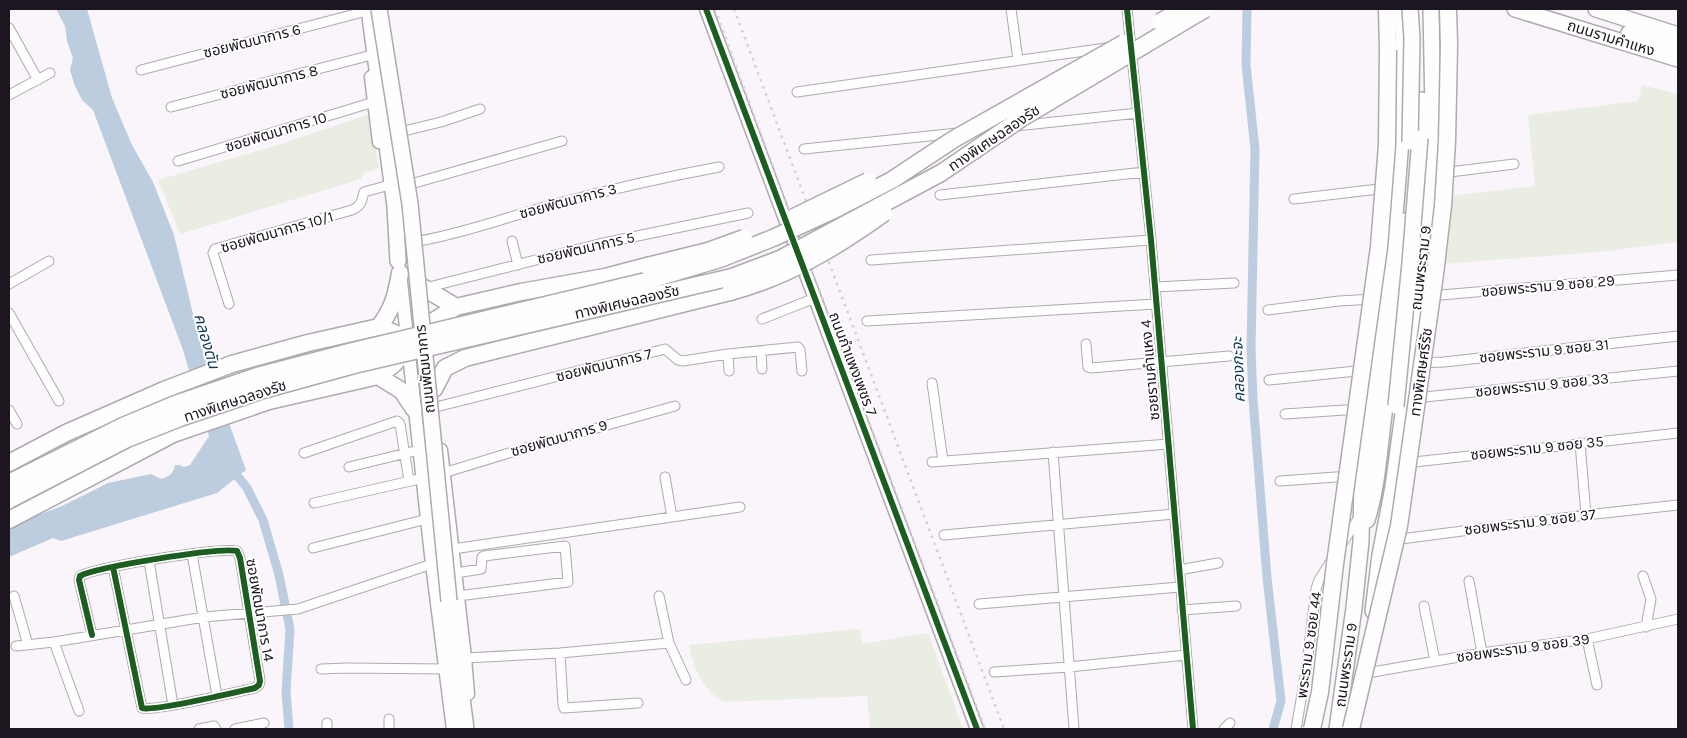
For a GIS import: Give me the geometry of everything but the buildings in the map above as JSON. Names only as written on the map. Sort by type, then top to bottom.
[{"type":"highway","name":"ทางพิเศษฉลองรัช","points":[[9,483],[123,426],[178,403],[257,376],[646,281],[720,259],[773,238],[836,209],[892,180],[954,139],[1183,9]]},
{"type":"highway","name":"ทางพิเศษฉลองรัช","points":[[9,500],[127,439],[180,418],[263,390],[354,365],[732,277],[780,259],[941,173],[1025,116],[1205,9]]},
{"type":"highway","points":[[1312,729],[1320,692],[1336,554],[1379,247],[1387,144],[1387,9]]},
{"type":"highway","name":"ทางพิเศษศรีรัช","points":[[1351,729],[1399,526],[1435,274],[1447,141],[1449,9]]},
{"type":"highway","points":[[427,325],[456,307],[522,292],[605,277],[708,251],[765,231],[954,139]]},
{"type":"highway","points":[[434,389],[445,368],[465,358],[730,292],[759,284],[784,274],[845,241],[941,173]]},
{"type":"highway","points":[[9,463],[66,433],[164,390],[232,364],[308,343],[372,329],[391,310],[395,300],[399,267]]},
{"type":"highway","points":[[424,288],[456,307]]},
{"type":"highway","points":[[9,520],[173,434],[269,401],[377,376],[405,344],[372,329]]},
{"type":"highway","points":[[372,329],[377,376]]},
{"type":"highway","points":[[430,349],[446,355],[465,358]]},
{"type":"highway","points":[[377,376],[402,391],[414,408]]},
{"type":"main road","name":"ถนนพัฒนาการ","points":[[379,9],[410,204],[466,729]]},
{"type":"main road","name":"ถนนพัฒนาการ","points":[[386,9],[419,241],[456,573],[453,598],[465,658],[470,729]]},
{"type":"main road","name":"ถนนกำแพงเพชร 7","points":[[706,9],[977,729]]},
{"type":"main road","points":[[1394,9],[1403,36]]},
{"type":"main road","name":"ถนนพระราม 9","points":[[1359,729],[1367,673],[1369,638],[1396,464],[1389,405],[1377,369],[1384,299],[1392,253],[1401,150],[1402,9]]},
{"type":"main road","name":"ถนนพระราม 9","points":[[1382,548],[1389,405],[1402,262],[1410,142],[1412,38],[1410,9]]},
{"type":"main road","name":"ถนนพระราม 9","points":[[1361,541],[1372,503],[1389,405],[1411,253],[1422,111],[1420,9]]},
{"type":"main road","name":"ถนนพระราม 9","points":[[1337,729],[1354,608],[1361,541],[1362,475],[1389,405],[1410,363],[1426,244],[1432,144],[1431,9]]},
{"type":"main road","points":[[1432,41],[1445,13],[1449,9]]},
{"type":"main road","name":"ถนนรามคำแหง","points":[[1515,9],[1678,59]]},
{"type":"main road","points":[[1549,9],[1678,48]]},
{"type":"main road","name":"ถนนรามคำแหง","points":[[1596,9],[1678,35]]},
{"type":"main road","name":"ถนนพัฒนาการ","points":[[365,10],[395,206],[405,344],[444,669],[453,729]]},
{"type":"main road","name":"ถนนพัฒนาการ","points":[[373,60],[374,102],[399,267]]},
{"type":"main road","points":[[1401,150],[1409,140],[1415,138],[1423,139],[1432,144]]},
{"type":"main road","points":[[405,344],[427,325]]},
{"type":"main road","points":[[405,344],[430,349]]},
{"type":"street","points":[[1011,9],[1018,60]]},
{"type":"street","name":"ซอยรามคำแหง 4","points":[[1126,9],[1151,240],[1193,729]]},
{"type":"street","name":"ซอยพัฒนาการ 6","points":[[141,70],[365,10]]},
{"type":"street","points":[[1678,25],[1678,35]]},
{"type":"street","points":[[9,28],[38,80]]},
{"type":"street","points":[[797,92],[1130,45]]},
{"type":"street","name":"ซอยพัฒนาการ 8","points":[[170,108],[373,60]]},
{"type":"street","points":[[9,96],[50,74]]},
{"type":"street","name":"ซอยพัฒนาการ 10","points":[[178,162],[374,102]]},
{"type":"street","points":[[404,132],[480,109]]},
{"type":"street","points":[[804,149],[1138,113]]},
{"type":"street","points":[[411,184],[562,141]]},
{"type":"street","points":[[1430,175],[1514,164]]},
{"type":"street","name":"ซอยพัฒนาการ 3","points":[[419,241],[442,237],[559,203],[642,182],[719,167]]},
{"type":"street","points":[[940,194],[1144,172]]},
{"type":"street","name":"ซอยพัฒนาการ 10/1","points":[[229,304],[213,253],[215,250],[352,210],[362,203],[364,192],[386,186]]},
{"type":"street","points":[[1294,199],[1398,187]]},
{"type":"street","name":"ซอยพัฒนาการ 5","points":[[424,288],[599,244],[748,213]]},
{"type":"street","points":[[512,240],[518,265]]},
{"type":"street","points":[[871,260],[1151,240]]},
{"type":"street","points":[[9,284],[49,261]]},
{"type":"street","name":"ซอยพระราม 9 ซอย 29","points":[[1418,297],[1678,275]]},
{"type":"street","points":[[1155,287],[1234,282]]},
{"type":"street","points":[[762,319],[815,298]]},
{"type":"street","points":[[1268,310],[1339,301],[1384,299]]},
{"type":"street","points":[[867,321],[1156,304]]},
{"type":"street","points":[[9,313],[60,401]]},
{"type":"street","name":"ซอยพระราม 9 ซอย 31","points":[[1410,363],[1444,362],[1678,336]]},
{"type":"street","points":[[1086,344],[1087,363],[1088,367],[1091,368],[1229,356]]},
{"type":"street","name":"ซอยพัฒนาการ 7","points":[[436,406],[665,349],[678,360],[684,361],[728,354],[799,348],[802,371]]},
{"type":"street","points":[[761,351],[762,369]]},
{"type":"street","points":[[728,354],[729,371]]},
{"type":"street","points":[[1269,380],[1377,369]]},
{"type":"street","name":"ซอยพระราม 9 ซอย 33","points":[[1285,414],[1389,405],[1678,371]]},
{"type":"street","points":[[932,383],[943,462]]},
{"type":"street","name":"ซอยพัฒนาการ 9","points":[[314,503],[422,479],[522,448],[675,406]]},
{"type":"street","points":[[9,410],[17,424]]},
{"type":"street","points":[[304,453],[397,421],[400,424],[409,481]]},
{"type":"street","name":"ซอยพระราม 9 ซอย 35","points":[[1396,464],[1678,433]]},
{"type":"street","points":[[1580,443],[1586,515]]},
{"type":"street","points":[[932,462],[1169,444]]},
{"type":"street","points":[[349,467],[419,450]]},
{"type":"street","points":[[1053,452],[1074,729]]},
{"type":"street","points":[[1280,481],[1362,475]]},
{"type":"street","points":[[666,477],[672,517]]},
{"type":"street","name":"ซอยพระราม 9 ซอย 37","points":[[1382,548],[1586,515],[1678,505]]},
{"type":"street","points":[[453,549],[740,507]]},
{"type":"street","points":[[944,535],[1174,514]]},
{"type":"street","name":"พระราม 9 ซอย 44","points":[[1296,729],[1306,671],[1316,589],[1319,580],[1362,514]]},
{"type":"street","points":[[313,548],[427,519]]},
{"type":"street","points":[[453,598],[568,582],[565,546],[484,556],[481,569],[456,573]]},
{"type":"street","name":"ซอยพัฒนาการ 14","points":[[92,635],[79,580],[80,576],[113,567],[192,554],[237,551],[240,558],[260,681],[259,685],[254,688],[173,705],[142,708],[113,567]]},
{"type":"street","points":[[192,554],[217,696]]},
{"type":"street","points":[[149,561],[173,705]]},
{"type":"street","points":[[1179,570],[1218,563]]},
{"type":"street","name":"ซอยพัฒนาการ 14","points":[[16,646],[54,642],[204,617],[298,609],[432,564]]},
{"type":"street","points":[[1643,576],[1651,599],[1646,627]]},
{"type":"street","points":[[1469,580],[1482,653]]},
{"type":"street","points":[[979,604],[1180,587]]},
{"type":"street","points":[[14,596],[28,644]]},
{"type":"street","points":[[659,596],[668,643],[686,680]]},
{"type":"street","points":[[1182,610],[1236,606]]},
{"type":"street","points":[[1424,606],[1435,661]]},
{"type":"street","name":"ซอยพระราม 9 ซอย 39","points":[[1367,673],[1482,653],[1587,639],[1678,619]]},
{"type":"street","points":[[1587,639],[1597,685]]},
{"type":"street","points":[[54,642],[78,711]]},
{"type":"street","points":[[465,658],[560,653],[668,643]]},
{"type":"street","points":[[560,653],[564,708],[638,703]]},
{"type":"street","points":[[994,672],[1069,667],[1186,655]]},
{"type":"street","points":[[321,669],[444,669]]},
{"type":"street","points":[[389,719],[389,729]]},
{"type":"street","points":[[235,729],[264,723]]},
{"type":"street","points":[[199,729],[212,726],[216,729]]},
{"type":"shaded area","points":[[1642,85],[1678,94],[1678,242],[1598,252],[1429,265],[1436,198],[1535,186],[1528,115],[1638,101]]},
{"type":"shaded area","points":[[370,114],[379,168],[364,173],[361,179],[180,234],[158,180],[284,143]]},
{"type":"shaded area","points":[[860,629],[862,644],[928,633],[963,729],[870,729],[867,696],[724,702],[711,692],[700,678],[689,645]]},
{"type":"water","points":[[56,9],[87,9],[112,98],[132,145],[153,182],[174,235],[200,343],[246,470],[217,493],[61,541],[53,538],[9,557],[9,526],[62,506],[108,483],[151,474],[161,479],[166,477],[172,473],[175,465],[184,467],[190,465],[209,436],[183,350],[93,110],[82,100],[75,86],[70,70],[73,58],[67,41],[65,26]]},
{"type":"waterway","name":"คลองกะจะ","points":[[1247,9],[1246,65],[1255,149],[1251,349],[1253,399],[1267,578],[1281,701],[1273,729]]},
{"type":"waterway","points":[[231,468],[247,488],[263,520],[279,575],[290,629],[286,692],[289,729]]},
{"type":"railway","points":[[715,9],[985,729]]},
{"type":"railway","points":[[734,9],[1004,729]]},
{"type":"cycle path","points":[[706,9],[977,729]]},
{"type":"cycle path","points":[[1127,9],[1151,240],[1193,729]]},
{"type":"cycle path","points":[[92,635],[79,580],[80,576],[91,572],[109,568],[132,563],[207,552],[237,551],[240,558],[260,681],[259,685],[255,688],[196,701],[162,707],[142,708],[113,567]]},
{"type":"water label","name":"คลองตัน","points":[[207,341]]}]
